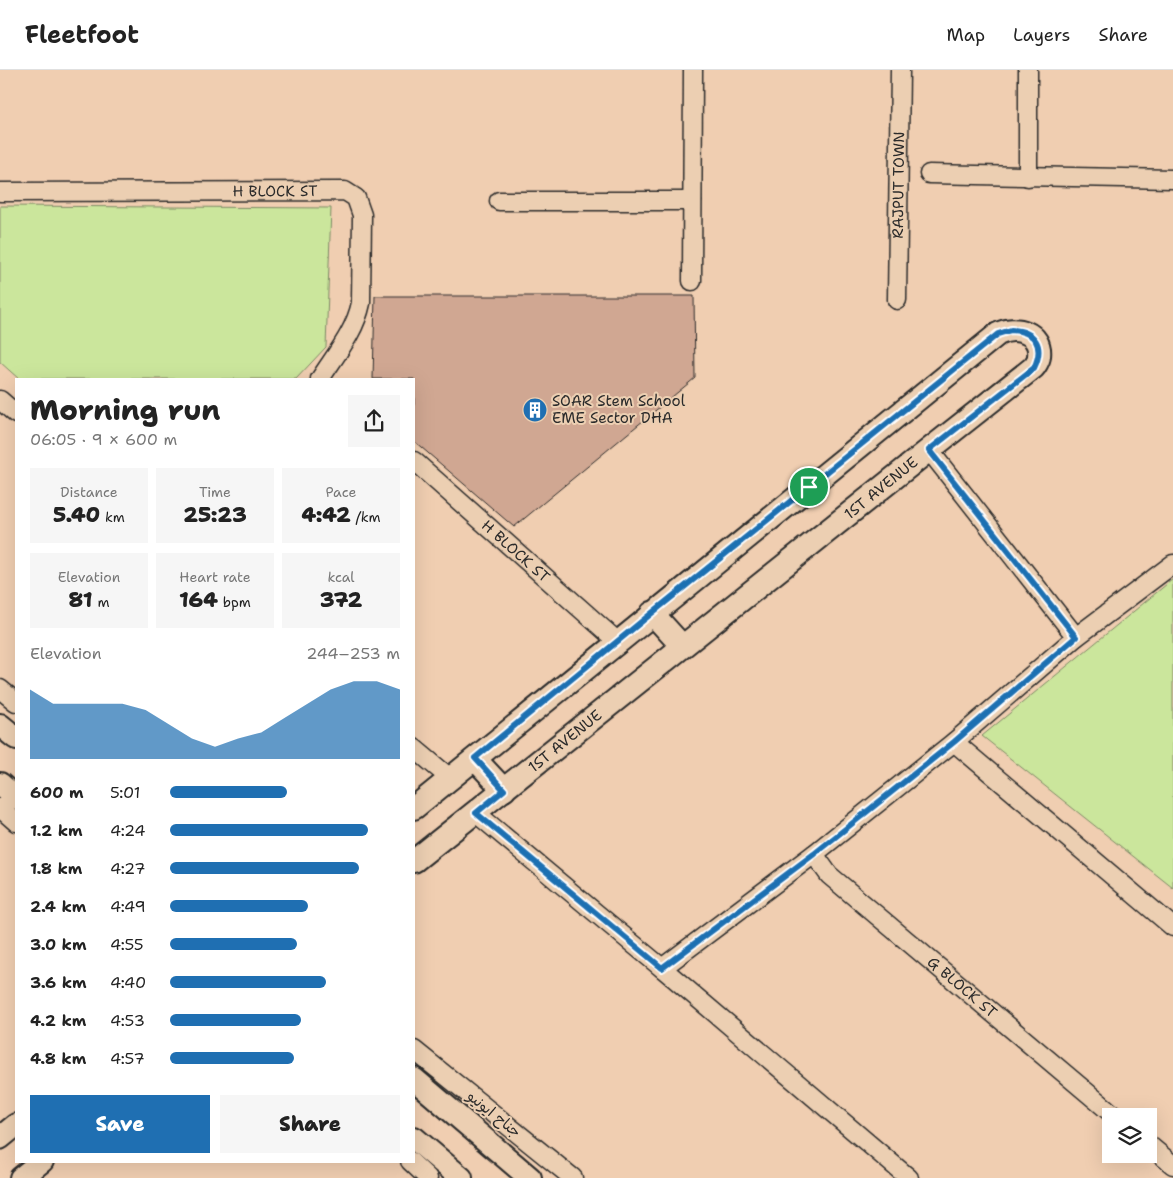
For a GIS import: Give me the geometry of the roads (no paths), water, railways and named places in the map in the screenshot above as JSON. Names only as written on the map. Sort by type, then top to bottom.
[{"type":"street","points":[[692,281],[693,70]]},
{"type":"street","name":"RAJPUT TOWN","points":[[897,300],[900,70]]},
{"type":"street","points":[[1028,70],[1028,176]]},
{"type":"street","points":[[929,174],[1173,179]]},
{"type":"street","name":"H BLOCK ST","points":[[0,192],[345,191],[351,194],[356,198],[362,215],[358,317],[351,332],[321,378]]},
{"type":"street","points":[[498,201],[692,201]]},
{"type":"street","name":"1ST AVENUE","points":[[415,807],[998,334],[1011,330],[1021,330],[1029,334],[1036,341],[1040,357],[1034,368],[415,860]]},
{"type":"street","points":[[0,400],[15,413]]},
{"type":"street","points":[[929,450],[1076,637]]},
{"type":"street","name":"H BLOCK ST","points":[[415,462],[618,642]]},
{"type":"street","points":[[662,968],[814,854],[954,742],[1076,637],[1173,564]]},
{"type":"street","points":[[652,613],[682,646]]},
{"type":"street","points":[[0,689],[15,701]]},
{"type":"street","points":[[954,742],[1173,927]]},
{"type":"street","points":[[415,749],[451,779]]},
{"type":"street","points":[[475,758],[504,790]]},
{"type":"street","points":[[0,784],[15,797]]},
{"type":"street","points":[[0,808],[15,821]]},
{"type":"street","points":[[476,813],[909,1178]]},
{"type":"street","name":"G BLOCK ST","points":[[814,854],[829,875],[1106,1108]]},
{"type":"street","name":"جناح ایونیو","points":[[415,1051],[573,1178]]},
{"type":"street","name":"جناح ایونیو","points":[[415,1080],[530,1178]]},
{"type":"street","points":[[0,1138],[15,1126]]},
{"type":"street","points":[[415,1139],[462,1178]]},
{"type":"street","points":[[1157,1152],[1173,1165]]},
{"type":"street","points":[[21,1178],[40,1163]]},
{"type":"street","points":[[412,1163],[428,1178]]},
{"type":"place","name":"SOAR Stem School EME Sector DHA","points":[[535,410]]}]
